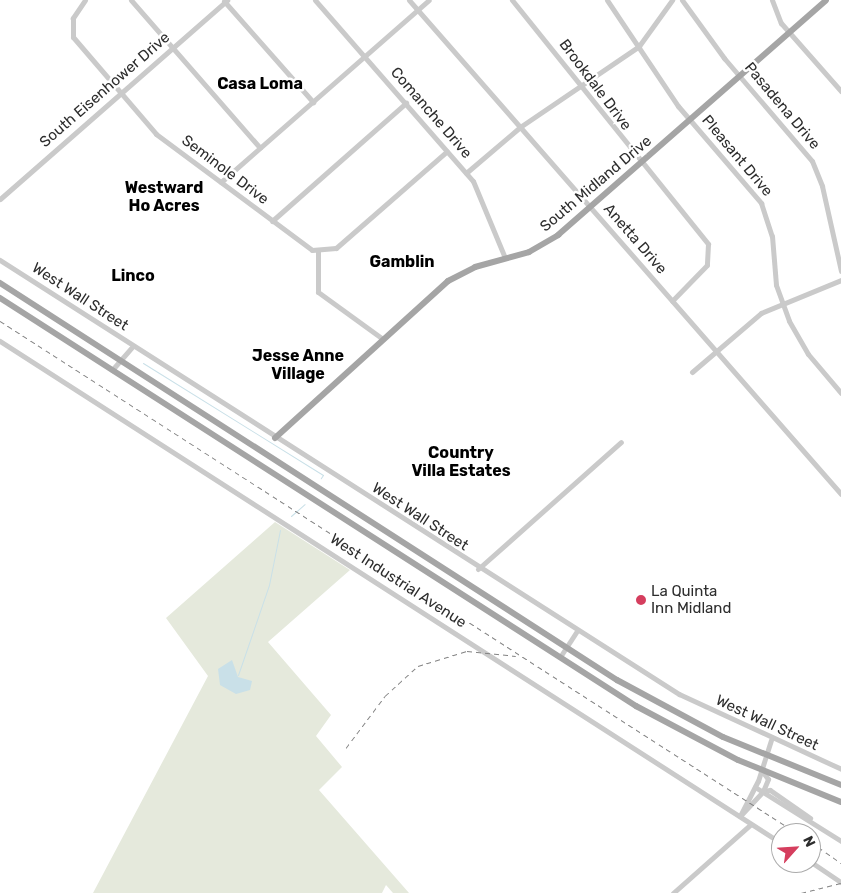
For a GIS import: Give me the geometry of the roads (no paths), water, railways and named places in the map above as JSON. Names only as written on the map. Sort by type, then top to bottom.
[{"type":"main road","name":"South Midland Drive","points":[[275,438],[448,281],[546,244],[591,207],[826,0]]},
{"type":"main road","name":"West Wall Street","points":[[0,283],[566,648],[653,700],[766,756],[841,785]]},
{"type":"main road","points":[[0,298],[664,722],[762,771],[841,802]]},
{"type":"street","name":"Seminole Drive","points":[[85,0],[73,18],[73,37],[158,136],[272,221],[318,251]]},
{"type":"street","points":[[131,0],[260,148]]},
{"type":"street","name":"Comanche Drive","points":[[315,0],[466,173],[505,258]]},
{"type":"street","name":"Anetta Drive","points":[[409,0],[840,493]]},
{"type":"street","points":[[221,182],[429,0]]},
{"type":"street","name":"Brookdale Drive","points":[[512,0],[640,164],[708,244],[707,265],[672,301]]},
{"type":"street","name":"Pleasant Drive","points":[[607,0],[690,120],[763,206],[770,226],[773,274],[782,303],[801,345],[841,393]]},
{"type":"street","points":[[466,173],[520,126],[639,46],[672,0]]},
{"type":"street","name":"Pasadena Drive","points":[[682,0],[740,76],[814,165],[841,270]]},
{"type":"street","points":[[772,0],[790,32],[841,91]]},
{"type":"street","name":"South Eisenhower Drive","points":[[0,199],[225,1]]},
{"type":"street","points":[[225,1],[313,102]]},
{"type":"street","points":[[272,221],[406,103]]},
{"type":"street","points":[[383,339],[318,292],[318,251],[336,248],[448,151]]},
{"type":"street","name":"West Wall Street","points":[[0,260],[478,569],[679,694],[771,740],[841,769]]},
{"type":"street","points":[[692,372],[755,317],[782,303],[841,280]]},
{"type":"street","name":"West Industrial Avenue","points":[[0,341],[771,837]]},
{"type":"street","points":[[112,370],[133,346]]},
{"type":"street","points":[[478,569],[621,442]]},
{"type":"street","points":[[560,657],[577,632]]},
{"type":"street","points":[[740,816],[762,771],[771,740]]},
{"type":"street","points":[[740,816],[762,791],[768,779],[762,771]]},
{"type":"street","points":[[755,787],[841,841]]},
{"type":"street","points":[[673,893],[751,824]]},
{"type":"street","points":[[821,869],[841,882]]},
{"type":"water","points":[[232,660],[238,677],[252,681],[250,690],[236,694],[220,685],[218,669]]},
{"type":"waterway","points":[[143,363],[323,475],[321,478]]},
{"type":"waterway","points":[[291,516],[305,504]]},
{"type":"waterway","points":[[238,675],[269,585],[280,530]]},
{"type":"railway","points":[[0,321],[781,823]]},
{"type":"railway","points":[[346,748],[385,696],[418,666],[467,651],[516,656]]},
{"type":"railway","points":[[821,849],[841,863]]},
{"type":"railway","points":[[801,893],[841,883]]},
{"type":"place","name":"La Quinta Inn Midland","points":[[641,600]]},
{"type":"district","name":"Casa Loma","points":[[260,84]]},
{"type":"district","name":"Westward Ho Acres","points":[[164,197]]},
{"type":"district","name":"Gamblin","points":[[402,262]]},
{"type":"district","name":"Linco","points":[[133,276]]},
{"type":"district","name":"Jesse Anne Village","points":[[298,365]]},
{"type":"district","name":"Country Villa Estates","points":[[461,462]]}]
